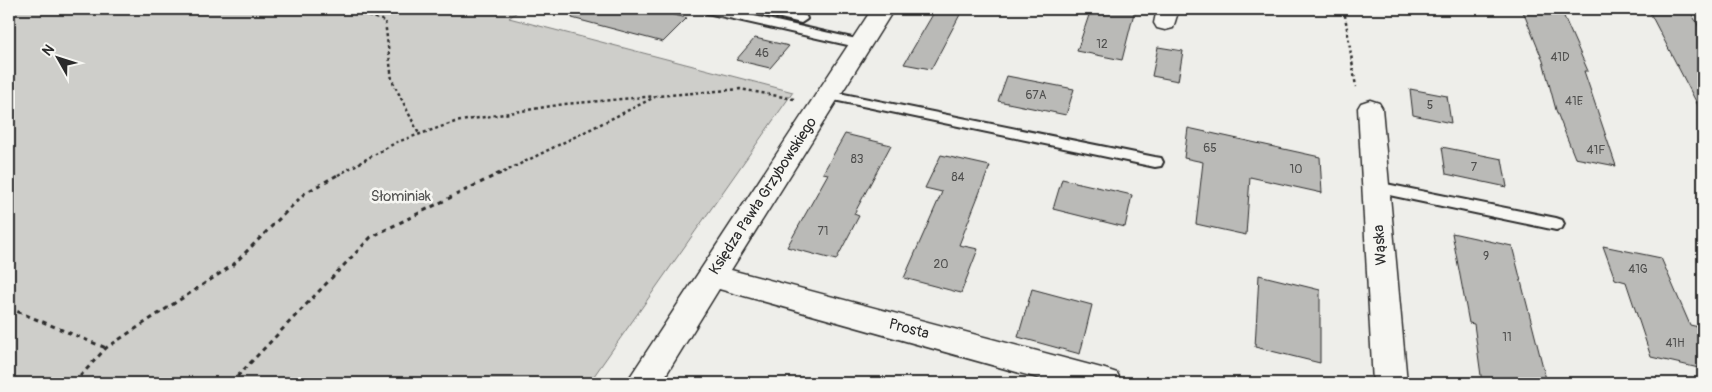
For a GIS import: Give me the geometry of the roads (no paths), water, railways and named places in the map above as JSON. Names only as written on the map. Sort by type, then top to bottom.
[{"type":"street","name":"Księdza Pawła Grzybowskiego","points":[[643,383],[883,9]]},
{"type":"street","name":"Wąska","points":[[1370,108],[1390,383]]},
{"type":"street","name":"Prosta","points":[[712,276],[1105,383]]},
{"type":"lane","points":[[707,9],[863,40]]},
{"type":"lane","points":[[761,9],[863,40]]},
{"type":"lane","points":[[826,100],[1155,162]]},
{"type":"lane","points":[[1376,187],[1556,224]]},
{"type":"park label","name":"Słominiak","points":[[401,196]]}]
